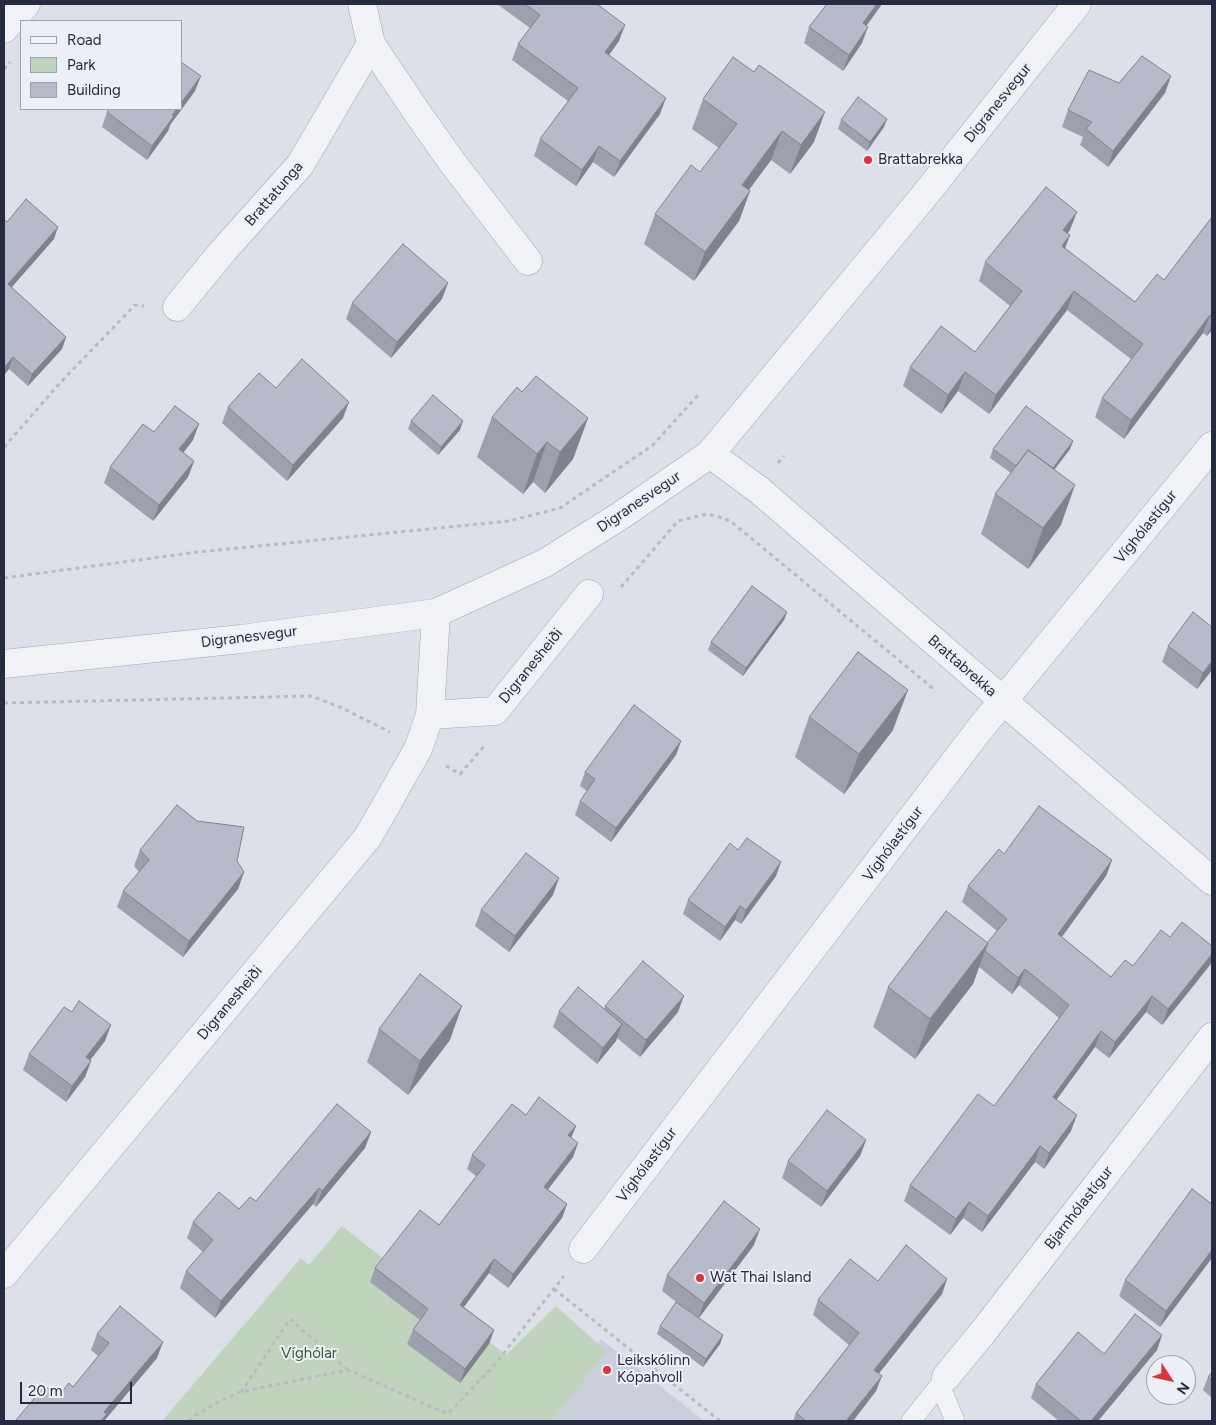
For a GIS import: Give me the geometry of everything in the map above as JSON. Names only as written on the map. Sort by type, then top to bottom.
[{"type":"street","points":[[4,29],[26,4]]},
{"type":"street","points":[[362,4],[371,44],[452,162],[528,261]]},
{"type":"street","name":"Digranesvegur","points":[[4,664],[241,639],[436,614],[544,562],[620,516],[710,454],[924,196],[1077,4]]},
{"type":"street","name":"Brattatunga","points":[[177,308],[223,251],[300,165],[371,44]]},
{"type":"street","name":"Víghólastígur","points":[[583,1249],[1003,701],[1212,446]]},
{"type":"street","name":"Brattabrekka","points":[[710,454],[759,490],[1212,881]]},
{"type":"street","name":"Digranesheiði","points":[[430,715],[495,711],[589,594]]},
{"type":"street","name":"Digranesheiði","points":[[4,1274],[368,837],[418,749],[430,715],[436,614]]},
{"type":"street","name":"Bjarnhólastígur","points":[[943,1381],[1212,1037]]},
{"type":"lane","points":[[911,1421],[943,1381]]},
{"type":"lane","points":[[943,1381],[955,1421]]},
{"type":"path","points":[[4,446],[60,383],[135,305],[177,308]]},
{"type":"path","points":[[4,578],[198,552],[509,521],[560,508],[653,445],[700,393]]},
{"type":"path","points":[[620,588],[678,521],[707,514],[724,518],[734,524],[939,693]]},
{"type":"path","points":[[4,703],[311,696],[342,708],[392,733],[460,774],[485,744]]},
{"type":"path","points":[[240,1392],[290,1319],[348,1370],[448,1414],[496,1363],[583,1249]]},
{"type":"path","points":[[554,1289],[720,1421]]},
{"type":"path","points":[[189,1421],[200,1412],[240,1392],[348,1370]]},
{"type":"shaded area","name":"Leikskólinn Kópahvoll","points":[[601,1339],[704,1421],[547,1421],[549,1401]]},
{"type":"green space","name":"Víghólar","points":[[342,1226],[506,1355],[556,1306],[606,1351],[552,1421],[162,1421],[301,1258],[309,1265]]},
{"type":"building","points":[[525,4],[597,4],[625,25],[605,52],[666,98],[620,161],[599,146],[582,170],[540,139],[578,88],[518,44],[540,15]]},
{"type":"building","points":[[827,4],[877,4],[863,23],[868,27],[849,55],[809,27]]},
{"type":"building","points":[[1142,56],[1171,76],[1113,151],[1086,129],[1092,122],[1068,110],[1089,70],[1119,83]]},
{"type":"building","points":[[733,57],[754,72],[759,65],[825,112],[801,145],[782,131],[742,185],[750,191],[705,252],[655,214],[691,165],[700,172],[737,124],[703,99]]},
{"type":"building","points":[[182,63],[201,76],[182,102]]},
{"type":"building","points":[[858,97],[887,119],[870,142],[841,120]]},
{"type":"building","points":[[109,110],[176,110],[172,115],[174,116],[152,146],[107,112]]},
{"type":"building","points":[[1046,187],[1077,212],[1063,230],[1070,235],[1062,246],[1135,302],[1157,274],[1164,280],[1212,217],[1212,316],[1210,315],[1131,420],[1102,398],[1143,344],[1074,291],[996,395],[965,372],[948,395],[910,367],[941,326],[975,352],[1022,291],[985,262]]},
{"type":"building","points":[[26,199],[58,227],[8,284],[66,337],[32,374],[13,357],[4,368],[4,219],[7,222]]},
{"type":"building","points":[[403,244],[448,283],[397,342],[352,303]]},
{"type":"building","points":[[302,359],[349,402],[293,465],[228,407],[259,373],[276,388]]},
{"type":"building","points":[[536,376],[588,418],[560,452],[547,442],[537,454],[492,417],[517,387],[522,392]]},
{"type":"building","points":[[433,395],[463,421],[441,447],[411,421]]},
{"type":"building","points":[[175,406],[199,424],[179,449],[194,461],[159,505],[110,467],[143,424],[154,432]]},
{"type":"building","points":[[1026,406],[1073,441],[1053,468],[1028,450],[1016,466],[993,449]]},
{"type":"building","points":[[1028,450],[1075,485],[1043,528],[995,494]]},
{"type":"building","points":[[752,586],[787,612],[746,668],[711,642]]},
{"type":"building","points":[[1193,612],[1212,627],[1212,661],[1203,673],[1168,646]]},
{"type":"building","points":[[858,652],[908,690],[859,754],[809,717]]},
{"type":"building","points":[[634,705],[681,741],[616,828],[580,801],[595,779],[585,772]]},
{"type":"building","points":[[177,805],[197,821],[244,827],[237,861],[244,872],[189,941],[123,891],[149,860],[140,850]]},
{"type":"building","points":[[1039,806],[1112,860],[1058,934],[1111,977],[1125,960],[1133,966],[1161,930],[1170,937],[1182,922],[1212,946],[1212,954],[1168,1009],[1152,996],[1115,1042],[1101,1031],[1053,1097],[1077,1115],[1049,1153],[1040,1146],[988,1216],[969,1202],[956,1219],[910,1185],[978,1094],[994,1106],[1069,1005],[1025,969],[1018,978],[985,951],[987,943],[1007,919],[968,886],[999,849],[1004,854]]},
{"type":"building","points":[[747,838],[781,862],[746,910],[740,906],[725,927],[688,900],[730,843],[738,850]]},
{"type":"building","points":[[526,853],[559,878],[515,936],[481,910]]},
{"type":"building","points":[[946,911],[988,943],[930,1019],[888,987]]},
{"type":"building","points":[[643,961],[684,996],[646,1040],[605,1006]]},
{"type":"building","points":[[420,974],[462,1006],[420,1061],[379,1029]]},
{"type":"building","points":[[578,987],[622,1024],[603,1048],[559,1011]]},
{"type":"building","points":[[79,1001],[111,1025],[86,1057],[91,1061],[72,1086],[29,1054],[64,1007],[72,1012]]},
{"type":"building","points":[[539,1097],[576,1126],[568,1135],[578,1143],[544,1187],[567,1204],[513,1274],[494,1259],[460,1305],[494,1330],[465,1369],[413,1330],[428,1309],[375,1268],[420,1210],[439,1225],[485,1165],[472,1155],[512,1104],[526,1115]]},
{"type":"building","points":[[337,1104],[371,1132],[322,1191],[319,1188],[221,1301],[186,1271],[213,1240],[193,1222],[219,1192],[239,1209],[250,1197],[256,1201]]},
{"type":"building","points":[[827,1110],[866,1140],[827,1191],[788,1161]]},
{"type":"building","points":[[1192,1189],[1212,1204],[1212,1250],[1166,1311],[1125,1280]]},
{"type":"building","points":[[724,1201],[760,1229],[704,1303],[667,1275]]},
{"type":"building","points":[[906,1245],[947,1279],[874,1370],[882,1376],[846,1421],[806,1421],[796,1413],[859,1333],[818,1300],[850,1259],[878,1281]]},
{"type":"building","points":[[676,1302],[723,1335],[706,1359],[660,1326]]},
{"type":"building","points":[[120,1306],[163,1342],[104,1412],[107,1414],[101,1421],[15,1421],[45,1386],[58,1397],[69,1383],[73,1387],[109,1343],[97,1334]]},
{"type":"building","points":[[1135,1314],[1162,1335],[1091,1421],[1081,1421],[1036,1384],[1078,1332],[1104,1354]]},
{"type":"building","points":[[1212,1372],[1212,1380],[1208,1377]]},
{"type":"place","name":"Brattabrekka","points":[[868,160]]},
{"type":"place","name":"Wat Thai Island","points":[[700,1278]]},
{"type":"place","name":"Leikskólinn Kópahvoll","points":[[607,1370]]}]
